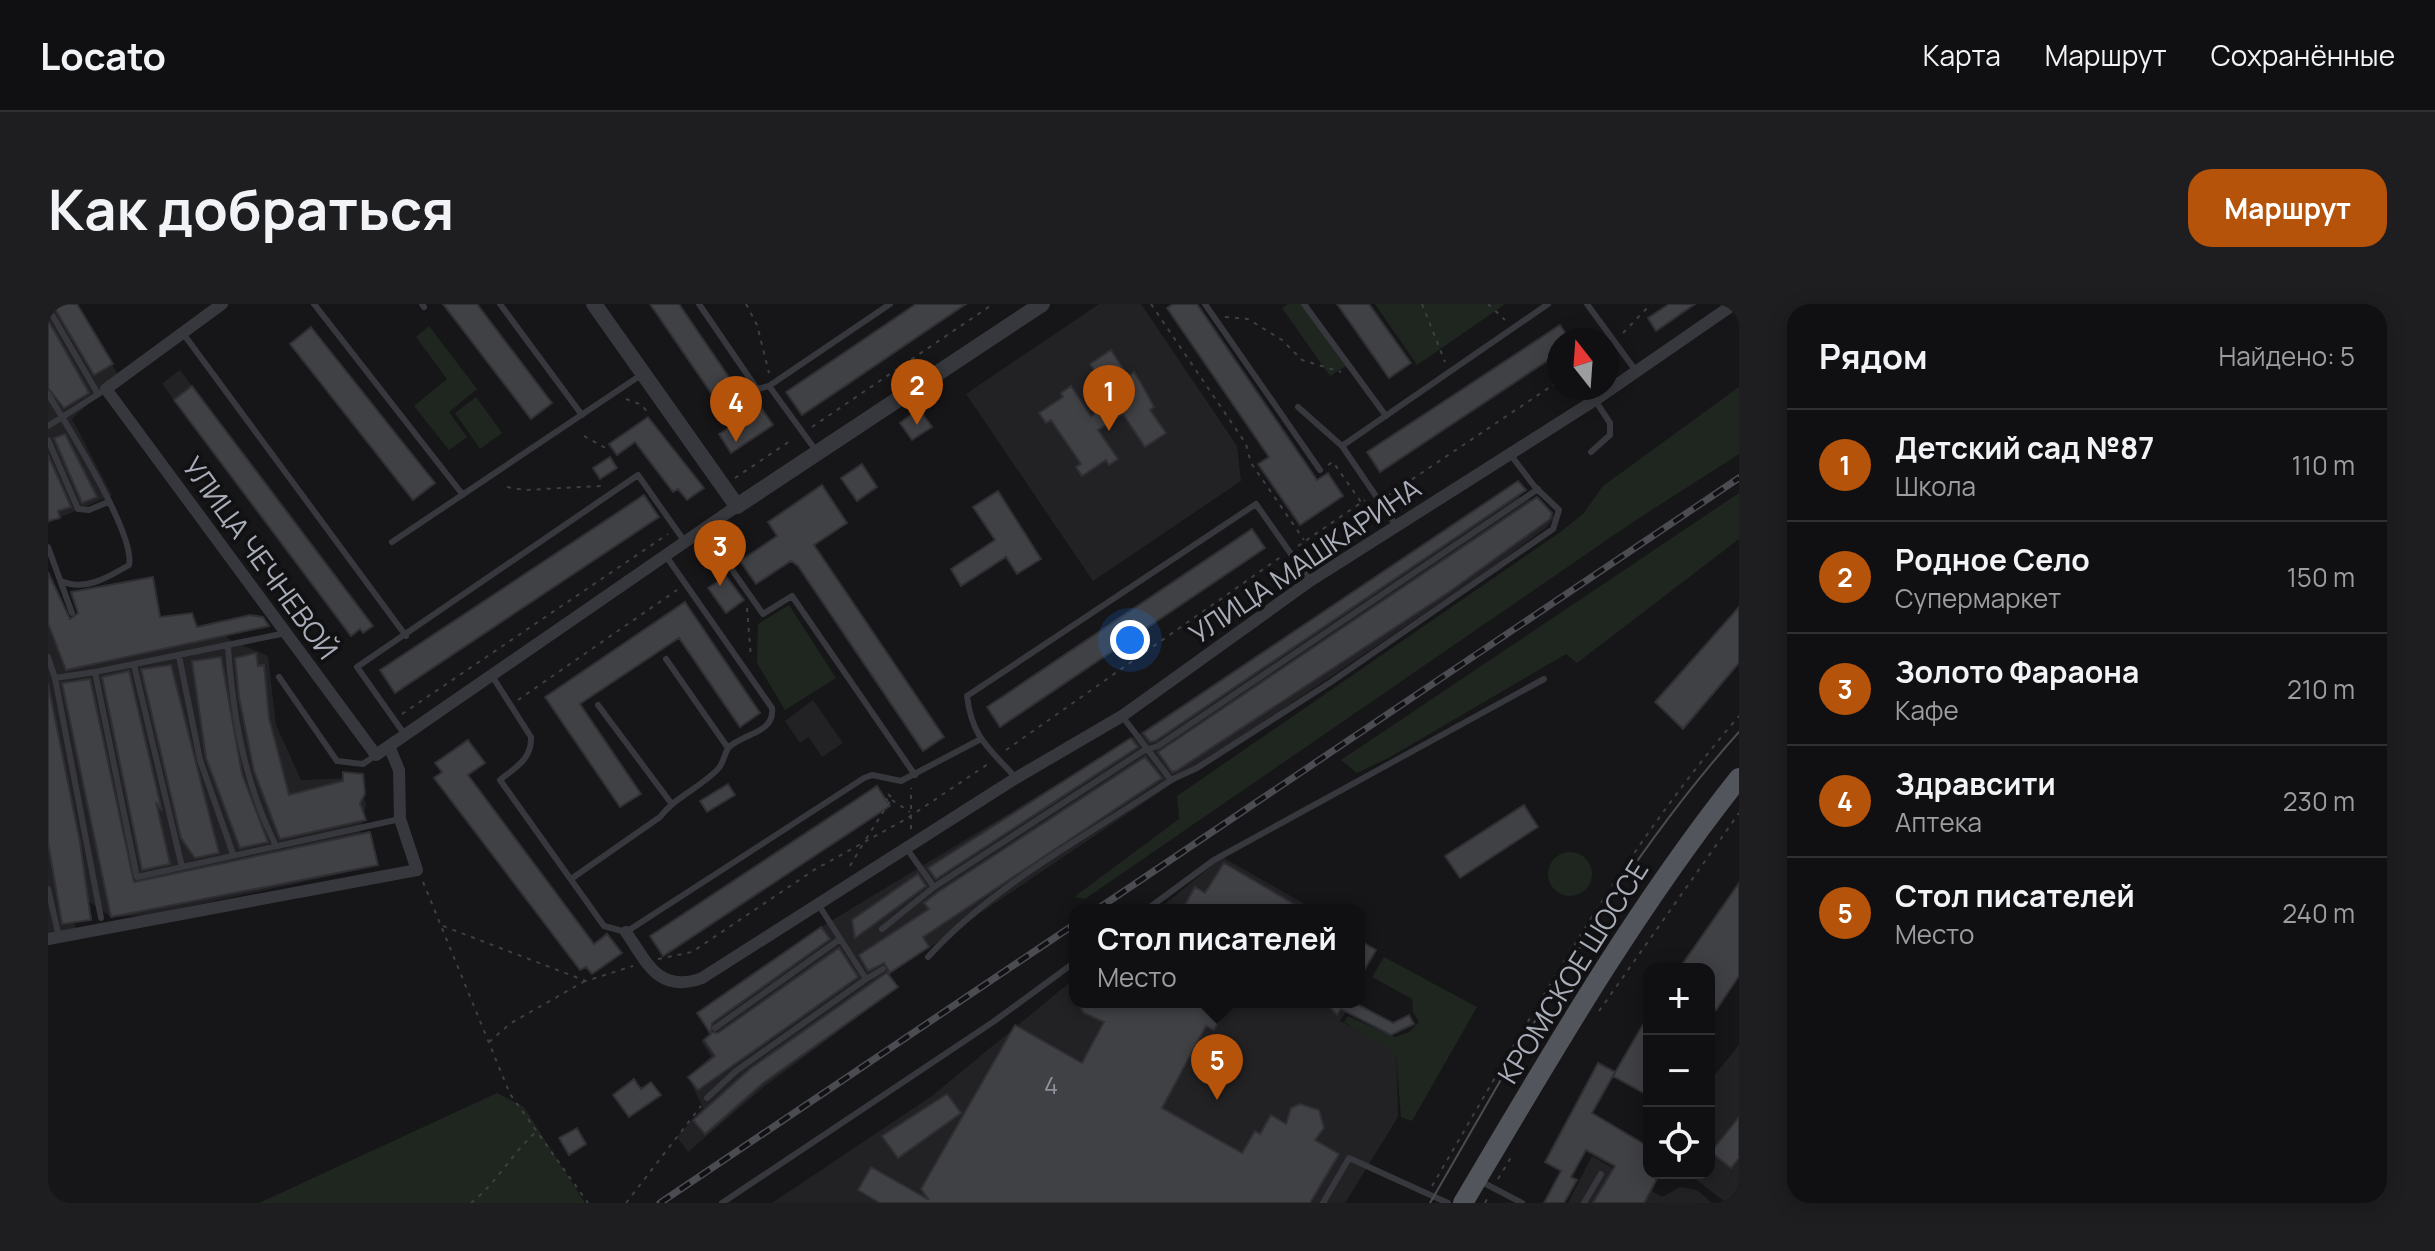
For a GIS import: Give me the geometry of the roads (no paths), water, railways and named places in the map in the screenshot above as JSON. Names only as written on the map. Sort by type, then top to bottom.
[{"type":"main road","name":"КРОМСКОЕ ШОССЕ","points":[[1463,1203],[1485,1183],[1619,948],[1667,874],[1739,778]]},
{"type":"street","points":[[102,391],[222,304]]},
{"type":"street","points":[[594,304],[737,506]]},
{"type":"street","points":[[376,755],[737,506],[1042,304]]},
{"type":"street","name":"УЛИЦА МАШКАРИНА","points":[[1619,383],[1734,304]]},
{"type":"street","name":"УЛИЦА ЧЕЧНЕВОЙ","points":[[102,391],[376,755]]},
{"type":"street","name":"УЛИЦА МАШКАРИНА","points":[[626,932],[665,981],[682,984],[702,978],[1016,778],[1122,716],[1310,581],[1595,400]]},
{"type":"street","points":[[54,938],[417,870],[400,819],[399,770],[389,746]]},
{"type":"lane","points":[[314,304],[463,495]]},
{"type":"lane","points":[[500,304],[582,415]]},
{"type":"lane","points":[[699,304],[758,389],[769,386],[890,304]]},
{"type":"lane","points":[[1205,304],[1320,470]]},
{"type":"lane","points":[[1304,304],[1386,416]]},
{"type":"lane","points":[[1342,446],[1548,304]]},
{"type":"lane","points":[[1587,304],[1636,371]]},
{"type":"lane","points":[[48,308],[102,391],[48,426]]},
{"type":"lane","points":[[182,332],[406,636]]},
{"type":"lane","points":[[392,542],[643,374]]},
{"type":"lane","points":[[769,386],[817,452]]},
{"type":"lane","points":[[48,394],[129,541],[129,565],[109,577],[87,584],[70,585],[61,581]]},
{"type":"lane","points":[[1591,452],[1610,435],[1610,423],[1595,400]]},
{"type":"lane","points":[[1298,407],[1342,446],[1397,527]]},
{"type":"lane","points":[[48,440],[78,509],[89,510],[108,502]]},
{"type":"lane","points":[[928,957],[967,916],[1171,780],[1197,768],[1331,682],[1553,529],[1559,510],[1510,454]]},
{"type":"lane","points":[[405,735],[357,667],[638,475],[686,543]]},
{"type":"lane","points":[[882,929],[934,887],[1149,749],[1538,489]]},
{"type":"lane","points":[[1016,778],[979,740],[969,717],[967,696],[1256,504],[1310,581]]},
{"type":"lane","points":[[704,530],[763,614],[792,596],[915,775]]},
{"type":"lane","points":[[48,547],[72,613]]},
{"type":"lane","points":[[571,879],[660,817],[671,803],[716,771],[728,748],[769,725],[773,717],[772,708],[753,679],[666,556]]},
{"type":"lane","points":[[55,678],[228,647],[286,633]]},
{"type":"lane","points":[[228,647],[236,733],[250,783],[275,844]]},
{"type":"lane","points":[[179,656],[200,760],[233,854]]},
{"type":"lane","points":[[48,657],[55,678],[101,918]]},
{"type":"lane","points":[[666,659],[728,748]]},
{"type":"lane","points":[[134,665],[182,867]]},
{"type":"lane","points":[[95,672],[137,877],[275,844],[400,819]]},
{"type":"lane","points":[[492,676],[531,737],[529,756],[500,780],[604,926],[626,932],[864,778],[872,775],[901,781],[979,740]]},
{"type":"lane","points":[[279,677],[337,761],[363,764],[376,755]]},
{"type":"lane","points":[[1154,904],[1214,860],[1544,679]]},
{"type":"lane","points":[[598,705],[671,803]]},
{"type":"lane","points":[[1122,716],[1171,780]]},
{"type":"lane","points":[[910,846],[934,887]]},
{"type":"lane","points":[[48,889],[54,938]]},
{"type":"lane","points":[[818,904],[866,979]]},
{"type":"lane","points":[[715,1028],[840,939]]},
{"type":"lane","points":[[722,1203],[993,1022],[1069,966]]},
{"type":"lane","points":[[707,1098],[736,1071],[883,969]]},
{"type":"lane","points":[[1323,1203],[1349,1158],[1448,1203]]},
{"type":"lane","points":[[1584,1203],[1601,1174]]},
{"type":"lane","points":[[1485,1183],[1522,1203]]},
{"type":"tram line","points":[[1430,1203],[1572,959],[1651,842],[1739,732]]},
{"type":"railway","points":[[1105,904],[1739,478]]},
{"type":"railway","points":[[660,1203],[1069,928]]},
{"type":"place","name":"Родное Село","points":[[917,425]]},
{"type":"place","name":"Детский сад №87","points":[[1109,431]]},
{"type":"place","name":"Здравсити","points":[[736,442]]},
{"type":"place","name":"Золото Фараона","points":[[720,586]]},
{"type":"place","name":"Стол писателей","points":[[1217,1100]]}]
